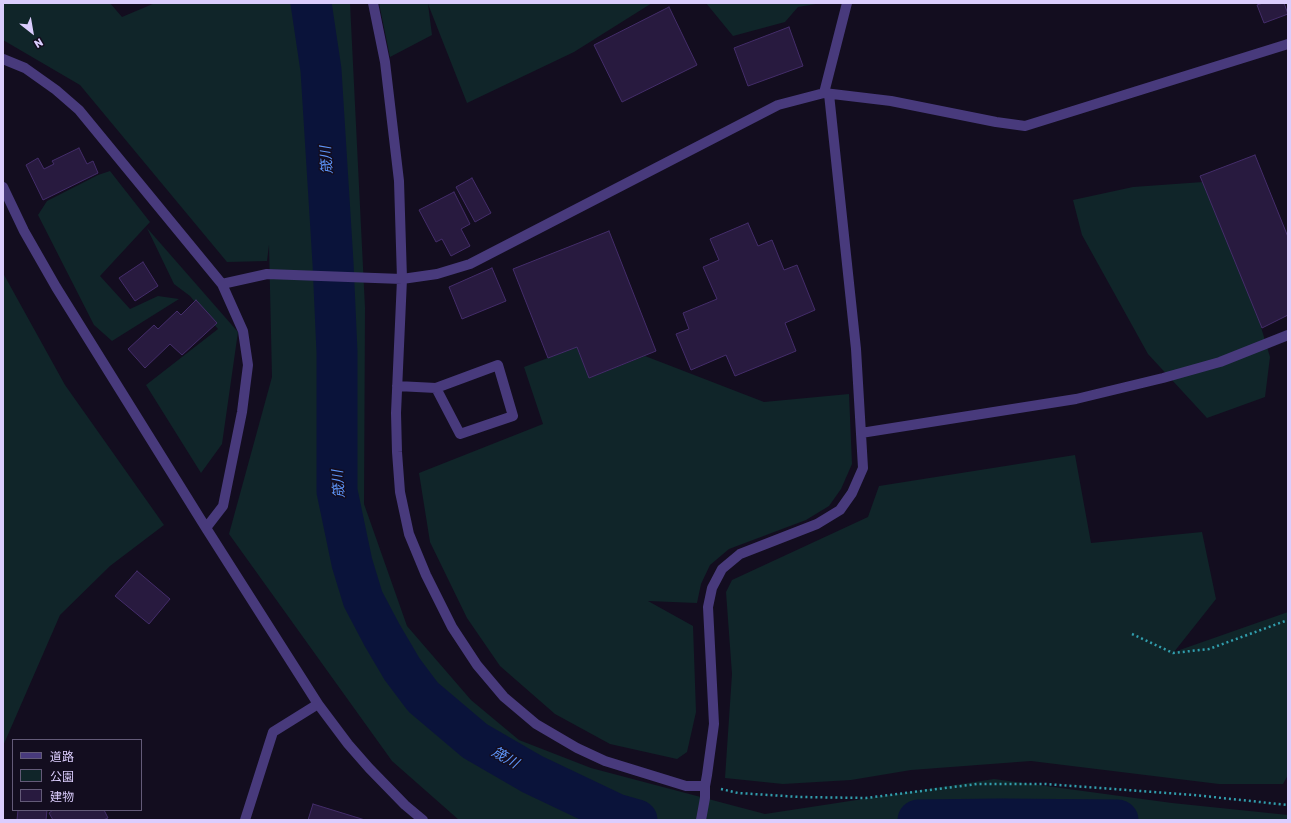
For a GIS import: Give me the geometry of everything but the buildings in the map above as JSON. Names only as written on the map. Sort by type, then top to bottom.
[{"type":"street","points":[[373,3],[385,62],[399,181],[402,279],[397,386],[397,452],[400,492],[409,534],[426,575],[452,627],[477,665],[504,697],[531,719],[577,748],[605,761],[686,786],[704,786]]},
{"type":"street","points":[[700,820],[705,798],[704,786],[714,724],[708,607],[712,588],[722,569],[740,554],[817,524],[840,510],[852,493],[863,468],[856,349],[827,94],[847,3]]},
{"type":"street","points":[[222,284],[267,274],[402,279],[437,274],[470,264],[778,105],[827,94],[891,101],[996,122],[1025,126],[1288,44]]},
{"type":"street","points":[[3,59],[25,68],[56,90],[79,110],[222,284],[243,331],[248,365],[242,412],[223,506],[206,528]]},
{"type":"street","points":[[3,187],[24,231],[56,287],[206,528],[318,704],[348,744],[369,768],[405,805],[423,820]]},
{"type":"street","points":[[861,433],[1076,400],[1220,362],[1288,334]]},
{"type":"street","points":[[397,386],[436,388],[498,365],[514,416],[460,434],[436,388]]},
{"type":"street","points":[[245,820],[273,732],[318,704]]},
{"type":"path","points":[[1132,634],[1173,653],[1210,649],[1288,620]]},
{"type":"path","points":[[704,786],[738,793],[800,797],[866,798],[977,784],[1046,784],[1194,795],[1288,805]]},
{"type":"green space","points":[[3,3],[110,3],[122,17],[155,3],[350,3],[365,308],[364,504],[407,626],[471,700],[519,740],[591,768],[765,814],[994,779],[1172,803],[1288,815],[1288,820],[459,820],[392,761],[229,534],[272,377],[269,245],[267,261],[227,262],[80,85],[3,40]]},
{"type":"green space","points":[[379,3],[652,3],[574,52],[467,103],[428,4],[432,35],[390,57]]},
{"type":"green space","points":[[706,3],[822,3],[798,7],[785,22],[733,36]]},
{"type":"green space","points":[[110,171],[150,222],[100,276],[130,309],[158,296],[179,299],[112,341],[94,325],[38,215],[47,201],[98,175]]},
{"type":"green space","points":[[1217,181],[1270,357],[1265,397],[1207,418],[1148,354],[1082,235],[1073,200],[1133,187]]},
{"type":"green space","points":[[147,228],[238,332],[222,444],[201,473],[146,385],[218,329],[190,296],[174,284]]},
{"type":"green space","points":[[3,273],[65,385],[164,525],[110,566],[60,615],[3,746]]},
{"type":"green space","points":[[577,347],[589,378],[645,356],[764,402],[849,394],[852,464],[841,489],[829,506],[806,520],[729,549],[710,565],[701,584],[697,603],[648,601],[693,626],[696,712],[687,752],[677,759],[610,744],[555,714],[500,666],[467,618],[430,542],[419,473],[543,424],[524,367]]},
{"type":"green space","points":[[1075,455],[1091,543],[1202,532],[1216,599],[1174,652],[1288,612],[1288,775],[1283,784],[1219,784],[1031,761],[911,770],[851,780],[783,784],[725,778],[732,674],[726,592],[732,580],[868,517],[879,486]]},
{"type":"waterway","name":"筬川","points":[[311,3],[321,70],[333,263],[337,352],[337,491],[352,563],[363,599],[402,669],[423,697],[475,741],[532,774],[616,814],[637,820]]},
{"type":"waterway","name":"筬川","points":[[918,820],[1118,820]]}]
